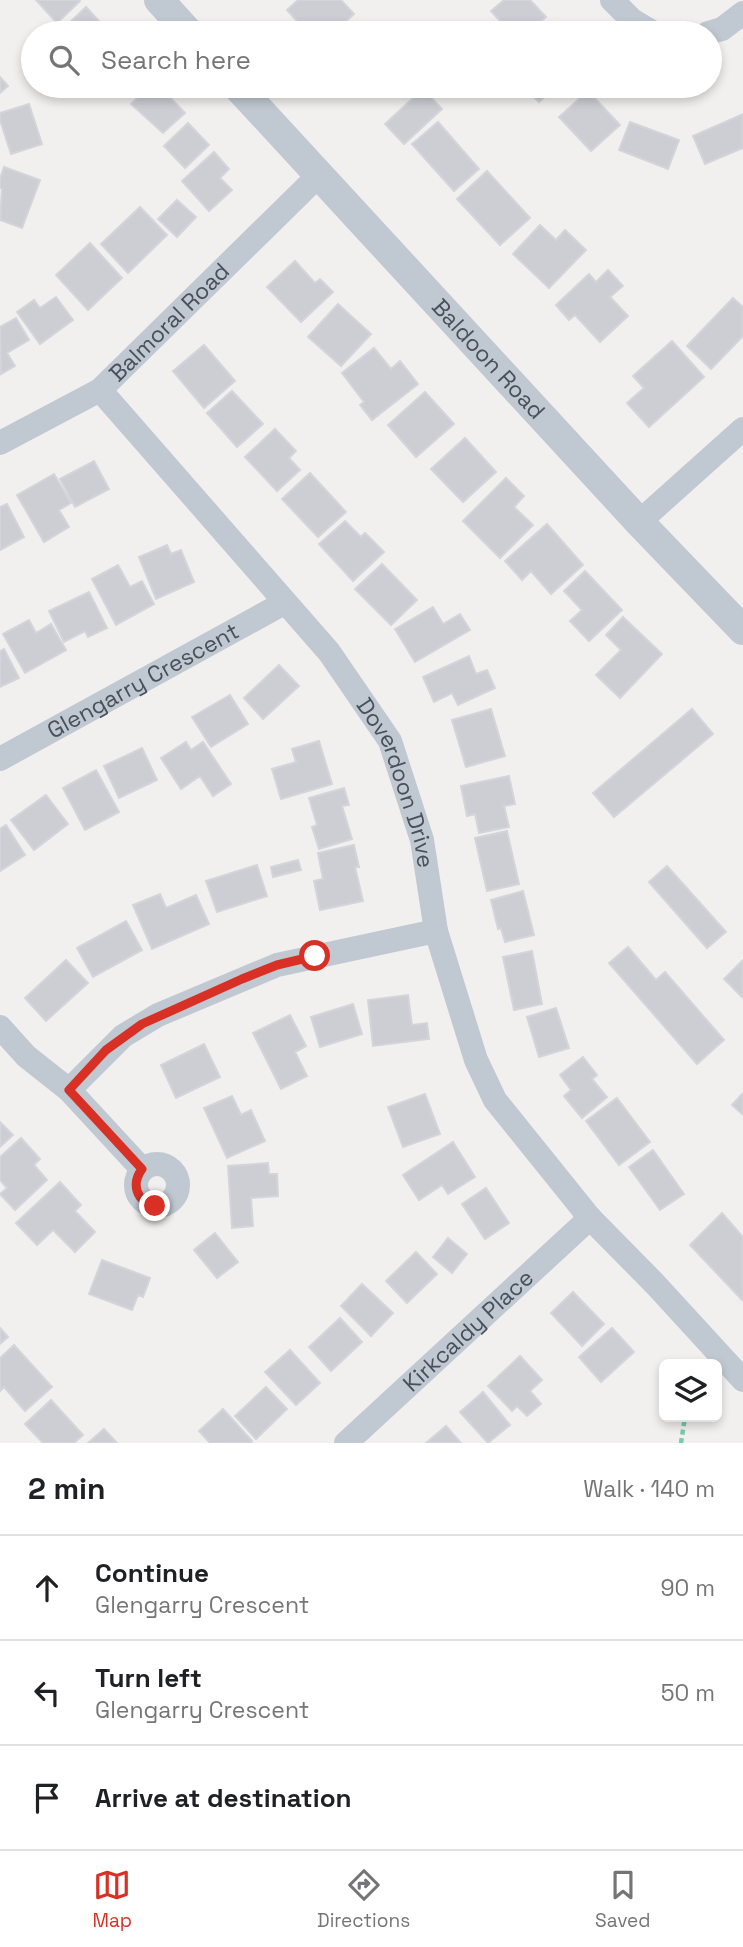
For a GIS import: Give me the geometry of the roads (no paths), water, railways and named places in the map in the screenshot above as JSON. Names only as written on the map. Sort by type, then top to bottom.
[{"type":"street","points":[[159,0],[179,21]]},
{"type":"street","points":[[612,0],[634,21]]},
{"type":"street","points":[[722,29],[743,13]]},
{"type":"street","name":"Baldoon Road","points":[[248,98],[639,522],[743,630]]},
{"type":"street","name":"Balmoral Road","points":[[0,443],[100,390],[319,175]]},
{"type":"street","name":"Doverdoon Drive","points":[[100,390],[284,603],[330,652],[390,741],[422,839],[436,931],[476,1060],[495,1100],[590,1218],[743,1380]]},
{"type":"street","points":[[639,522],[743,429]]},
{"type":"street","name":"Glengarry Crescent","points":[[0,759],[284,603]]},
{"type":"street","points":[[69,1090],[123,1036],[158,1015],[277,965],[436,931]]},
{"type":"street","points":[[0,1027],[26,1056],[69,1090],[142,1169]]},
{"type":"street","name":"Kirkcaldy Place","points":[[346,1443],[590,1218]]}]
